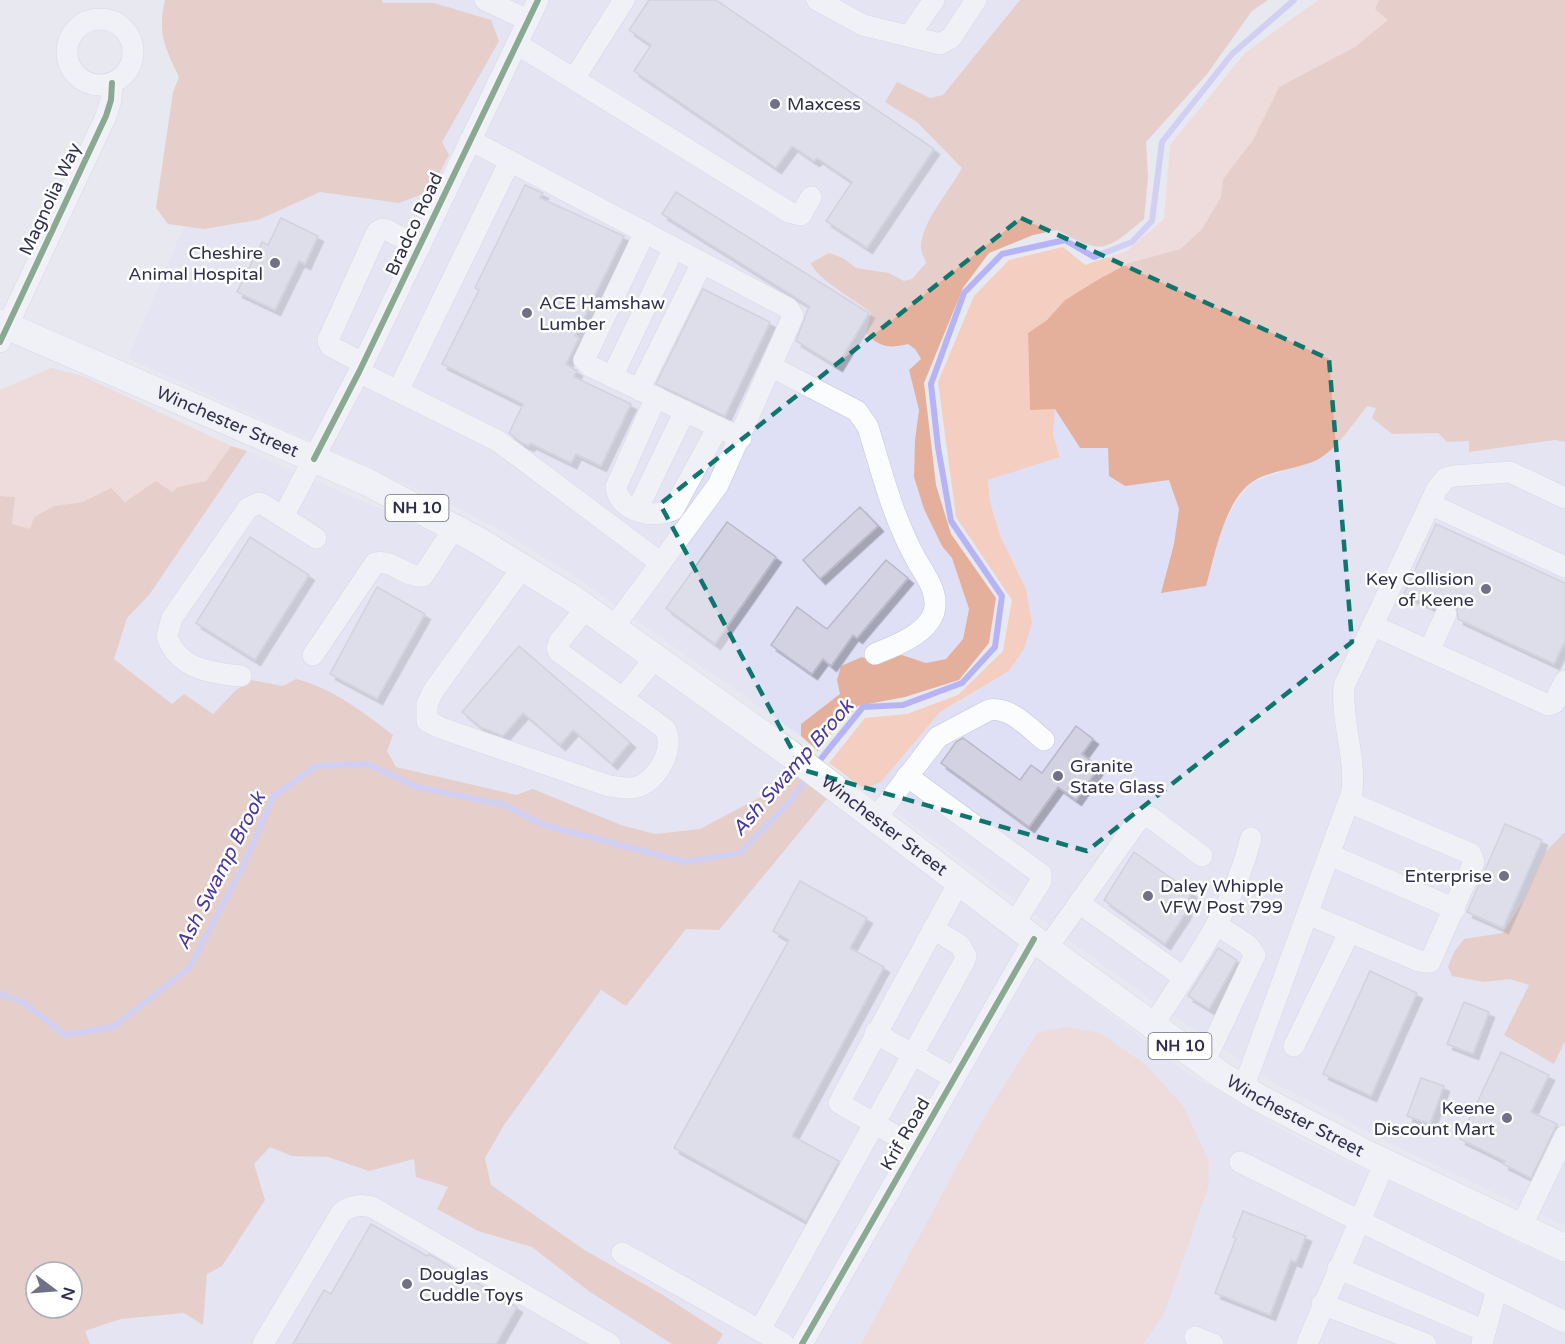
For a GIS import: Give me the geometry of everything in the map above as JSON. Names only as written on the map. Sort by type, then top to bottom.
[{"type":"main road","name":"Winchester Street","points":[[2,331],[367,482],[454,528],[586,608],[831,784],[1152,1027],[1243,1089],[1385,1162],[1565,1248]]},
{"type":"street","points":[[485,0],[528,20]]},
{"type":"street","name":"Bradco Road","points":[[283,517],[361,368],[538,0]]},
{"type":"street","points":[[574,79],[624,0]]},
{"type":"street","points":[[817,0],[850,20],[940,44],[951,38],[976,0]]},
{"type":"street","points":[[909,36],[934,0]]},
{"type":"street","points":[[517,44],[789,212],[801,215],[812,197]]},
{"type":"street","name":"Magnolia Way","points":[[2,331],[106,116],[111,100],[112,82]]},
{"type":"street","points":[[470,140],[792,312],[791,324],[718,485],[614,628]]},
{"type":"street","points":[[398,391],[510,161]]},
{"type":"street","points":[[420,247],[387,230],[382,229],[377,232],[328,340],[330,346],[398,391],[498,441],[662,563]]},
{"type":"street","points":[[645,232],[584,360],[590,366],[612,377],[741,438]]},
{"type":"street","points":[[612,377],[674,248]]},
{"type":"street","points":[[702,262],[648,394],[616,487],[621,499],[637,510],[654,515],[673,510],[718,427]]},
{"type":"street","points":[[772,367],[857,411],[868,427],[892,508],[904,537],[933,589],[934,611],[928,622],[903,642],[875,654]]},
{"type":"street","points":[[637,510],[685,411]]},
{"type":"street","points":[[1243,1089],[1349,802],[1353,765],[1344,711],[1344,686],[1437,489],[1446,478],[1503,471],[1565,498]]},
{"type":"street","points":[[241,676],[215,674],[190,665],[170,645],[167,636],[168,626],[248,508],[259,503],[316,538]]},
{"type":"street","points":[[1430,504],[1565,567]]},
{"type":"street","points":[[313,655],[375,563],[387,562],[415,575],[423,576],[454,528]]},
{"type":"street","points":[[522,568],[434,690],[427,704],[427,720],[441,728],[563,771],[609,786],[628,789],[648,781],[666,754],[669,743],[665,729],[557,648],[586,608]]},
{"type":"street","points":[[1429,651],[1446,614]]},
{"type":"street","points":[[1372,625],[1548,705],[1554,703],[1565,681]]},
{"type":"street","points":[[623,698],[655,658]]},
{"type":"street","points":[[876,818],[938,737],[989,710],[996,709],[1009,713],[1044,740]]},
{"type":"street","points":[[908,776],[1041,874],[1032,937]]},
{"type":"street","points":[[1308,914],[1419,961],[1430,962],[1474,862],[1471,854],[1349,802]]},
{"type":"street","points":[[1032,937],[1079,903],[1139,819],[1145,816],[1202,856]]},
{"type":"street","points":[[1152,1027],[1231,900],[1251,838]]},
{"type":"street","points":[[1330,855],[1455,909]]},
{"type":"street","points":[[915,1147],[839,1103],[959,882]]},
{"type":"street","points":[[1079,903],[1183,977]]},
{"type":"street","points":[[1204,1063],[1255,955],[1248,945],[1217,925]]},
{"type":"street","points":[[760,1330],[966,956],[960,945],[933,929]]},
{"type":"street","points":[[1294,1046],[1350,932]]},
{"type":"street","name":"Krif Road","points":[[802,1344],[1032,937]]},
{"type":"street","points":[[875,1034],[954,1078]]},
{"type":"street","points":[[1521,1227],[1565,1136]]},
{"type":"street","points":[[1240,1162],[1565,1322]]},
{"type":"street","points":[[1307,1344],[1358,1220],[1385,1162]]},
{"type":"street","points":[[263,1344],[341,1213],[347,1208],[364,1204],[610,1344]]},
{"type":"street","points":[[622,1253],[784,1344]]},
{"type":"street","points":[[1338,1268],[1483,1338],[1497,1288]]},
{"type":"street","points":[[1322,1304],[1426,1344]]},
{"type":"highlighted area","points":[[1021,218],[1329,359],[1352,642],[1087,851],[803,770],[660,504]]},
{"type":"shaded area","points":[[165,0],[382,0],[383,3],[434,3],[491,20],[499,41],[442,142],[449,155],[430,191],[399,203],[320,192],[258,220],[204,229],[168,224],[156,208],[173,92],[179,77],[162,31]]},
{"type":"shaded area","points":[[382,0],[1020,0],[943,95],[930,98],[897,82],[885,102],[917,122],[962,168],[950,191],[930,219],[920,246],[926,263],[912,279],[904,281],[889,273],[856,268],[843,258],[813,270],[872,313],[894,348],[908,344],[915,349],[921,360],[909,370],[919,410],[915,440],[935,530],[942,546],[952,558],[969,608],[963,639],[946,659],[926,663],[902,655],[837,680],[840,694],[801,724],[801,736],[574,576],[495,527],[437,498],[128,358],[184,226],[204,229],[258,220],[320,192],[352,196],[441,142],[499,41],[491,20],[434,3],[382,3]]},
{"type":"shaded area","points":[[1020,0],[1268,0],[1252,11],[1207,74],[1146,142],[1148,177],[1144,219],[1111,244],[1103,246],[1084,243],[1057,230],[1033,235],[989,253],[963,288],[924,383],[936,485],[951,534],[996,598],[989,643],[959,680],[905,697],[858,706],[832,732],[818,751],[801,736],[801,724],[840,694],[837,680],[841,666],[862,657],[873,662],[902,655],[926,663],[946,659],[963,639],[969,609],[952,558],[942,546],[924,509],[914,477],[919,410],[909,370],[921,359],[915,349],[908,344],[885,346],[871,338],[866,333],[871,313],[820,276],[811,263],[829,253],[843,258],[856,268],[889,273],[904,281],[912,279],[926,263],[921,246],[923,234],[932,214],[962,168],[917,122],[885,102],[897,82],[930,98],[943,95]]},
{"type":"shaded area","points":[[1318,0],[1379,0],[1375,9],[1389,20],[1355,47],[1279,87],[1253,140],[1223,179],[1221,197],[1202,229],[1179,249],[1129,263],[1099,279],[1065,300],[1047,320],[1028,333],[1030,409],[1055,409],[1053,435],[1060,457],[988,480],[990,502],[1000,535],[1026,589],[1032,623],[1024,649],[1009,671],[940,712],[881,782],[864,789],[829,763],[865,718],[907,714],[958,695],[1003,651],[1012,600],[956,517],[938,382],[974,296],[1009,260],[1063,247],[1085,265],[1127,251],[1164,219],[1170,145],[1245,53]]},
{"type":"shaded area","points":[[1379,0],[1565,0],[1565,442],[1555,440],[1469,452],[1469,441],[1447,442],[1438,433],[1392,434],[1372,418],[1376,408],[1367,406],[1344,436],[1317,460],[1258,478],[1242,491],[1234,502],[1222,530],[1206,586],[1161,593],[1174,544],[1179,509],[1169,480],[1125,486],[1109,476],[1108,448],[1080,448],[1055,409],[1030,410],[1028,333],[1047,320],[1065,300],[1099,279],[1129,263],[1180,249],[1202,229],[1221,197],[1223,179],[1253,140],[1279,87],[1355,47],[1388,20],[1375,9]]},
{"type":"shaded area","points":[[51,368],[83,376],[231,446],[206,481],[178,487],[172,492],[125,502],[111,489],[83,502],[54,506],[34,517],[30,530],[12,524],[15,497],[0,496],[0,390]]},
{"type":"shaded area","points":[[1367,406],[1376,408],[1392,434],[1438,433],[1447,442],[1470,441],[1469,452],[1555,440],[1565,442],[1565,832],[1545,852],[1523,901],[1503,934],[1464,939],[1484,982],[1510,979],[1529,985],[1504,1035],[1554,1064],[1565,1041],[1565,1226],[1406,1151],[1274,1083],[1169,1013],[864,789],[881,782],[940,712],[1009,671],[1032,623],[1026,589],[1000,535],[990,502],[988,479],[1060,457],[1053,435],[1055,409],[1080,448],[1108,448],[1109,476],[1125,486],[1169,480],[1179,508],[1174,544],[1161,593],[1206,586],[1222,529],[1236,501],[1252,482],[1318,459],[1343,437]]},
{"type":"shaded area","points":[[231,446],[247,451],[149,595],[127,618],[114,659],[172,704],[184,694],[213,714],[236,690],[251,680],[283,686],[296,679],[335,695],[393,735],[387,751],[396,767],[516,795],[533,789],[621,825],[655,834],[700,829],[800,776],[830,795],[719,930],[686,929],[626,1006],[601,990],[504,1125],[485,1158],[491,1185],[583,1249],[663,1295],[723,1334],[717,1344],[672,1344],[590,1292],[532,1247],[478,1231],[437,1209],[448,1187],[416,1177],[414,1159],[369,1171],[328,1157],[292,1156],[270,1147],[254,1164],[265,1200],[222,1266],[207,1274],[203,1325],[184,1313],[121,1319],[85,1331],[90,1344],[0,1344],[0,496],[15,497],[12,524],[30,529],[34,517],[54,506],[83,502],[111,488],[125,502],[156,481],[172,492],[178,487],[206,481]]},
{"type":"shaded area","points":[[247,451],[464,546],[515,574],[800,776],[700,829],[655,834],[516,796],[396,767],[387,751],[296,679],[283,686],[251,680],[213,714],[184,694],[172,704],[114,658],[119,641],[127,618],[149,595]]},
{"type":"shaded area","points":[[830,795],[926,874],[1186,1072],[1295,1137],[1565,1265],[1565,1344],[717,1344],[723,1334],[663,1294],[583,1249],[491,1185],[485,1158],[504,1125],[601,990],[626,1006],[687,929],[719,930]]},
{"type":"shaded area","points":[[1565,832],[1565,1041],[1554,1064],[1504,1035],[1529,985],[1510,979],[1484,982],[1452,976],[1448,967],[1454,952],[1464,939],[1503,933],[1523,901],[1545,852]]},
{"type":"shaded area","points":[[1066,1027],[1100,1033],[1146,1065],[1183,1106],[1209,1161],[1208,1188],[1164,1314],[1143,1344],[861,1344],[978,1128],[1037,1033]]},
{"type":"shaded area","points":[[269,1147],[292,1156],[328,1157],[369,1171],[415,1159],[448,1186],[437,1209],[478,1231],[532,1247],[590,1292],[672,1344],[90,1344],[85,1332],[122,1319],[184,1313],[203,1325],[207,1274],[222,1265],[254,1164]]},
{"type":"building","name":"Maxcess","points":[[649,0],[716,0],[934,149],[867,248],[826,221],[852,182],[817,158],[814,161],[792,146],[776,168],[634,71],[651,45],[629,30]]},
{"type":"building","name":"ACE Hamshaw Lumber","points":[[525,185],[543,193],[540,198],[624,236],[575,336],[579,338],[566,364],[577,371],[574,377],[631,404],[601,466],[576,454],[571,463],[530,443],[529,446],[522,443],[509,433],[523,404],[442,364],[479,290],[475,288]]},
{"type":"building","points":[[676,192],[869,313],[837,366],[796,341],[809,306],[662,214]]},
{"type":"building","name":"Cheshire Animal Hospital","points":[[281,218],[318,236],[305,264],[299,261],[275,310],[237,292],[262,242],[268,245]]},
{"type":"building","points":[[703,289],[770,322],[725,416],[656,384]]},
{"type":"building","points":[[860,507],[878,526],[820,579],[803,560]]},
{"type":"building","points":[[727,522],[776,557],[715,644],[666,608]]},
{"type":"building","name":"Key Collision of Keene","points":[[1436,524],[1565,583],[1565,641],[1554,664],[1458,619],[1457,607],[1451,602],[1439,603],[1435,608],[1404,594]]},
{"type":"building","points":[[250,537],[309,575],[255,660],[196,623]]},
{"type":"building","points":[[886,560],[908,578],[857,638],[853,635],[831,666],[823,659],[812,674],[771,645],[797,607],[827,629]]},
{"type":"building","points":[[377,587],[425,614],[377,699],[330,674]]},
{"type":"building","points":[[519,646],[630,742],[612,764],[573,730],[560,745],[523,713],[503,736],[482,728],[462,712]]},
{"type":"building","name":"Granite State Glass","points":[[1076,726],[1093,739],[1082,754],[1099,767],[1076,800],[1058,787],[1029,827],[941,763],[956,742],[963,738],[1020,780],[1031,765],[1042,773]]},
{"type":"building","name":"Enterprise","points":[[1505,824],[1542,840],[1503,928],[1467,912]]},
{"type":"building","name":"Daley Whipple VFW Post 799","points":[[1134,852],[1191,892],[1185,914],[1165,944],[1104,900]]},
{"type":"building","points":[[800,881],[867,918],[850,948],[884,967],[792,1136],[839,1161],[806,1221],[674,1148],[789,940],[773,931]]},
{"type":"building","points":[[1218,948],[1237,960],[1209,1009],[1188,996]]},
{"type":"building","points":[[1370,971],[1417,993],[1371,1096],[1323,1074]]},
{"type":"building","points":[[1464,1002],[1489,1012],[1473,1054],[1447,1044]]},
{"type":"building","name":"Keene Discount Mart","points":[[1501,1052],[1549,1075],[1531,1112],[1557,1124],[1531,1178],[1503,1164],[1505,1161],[1460,1139]]},
{"type":"building","points":[[1421,1078],[1444,1086],[1430,1124],[1407,1116]]},
{"type":"building","points":[[1243,1211],[1306,1236],[1296,1262],[1291,1260],[1270,1315],[1215,1293],[1236,1238],[1233,1237]]},
{"type":"building","name":"Douglas Cuddle Toys","points":[[371,1224],[427,1256],[429,1254],[517,1307],[496,1344],[293,1344],[324,1290],[331,1294]]},
{"type":"waterway","name":"Ash Swamp Brook","points":[[816,765],[863,707],[903,705],[962,683],[995,647],[1002,596],[951,521],[938,447],[931,384],[964,293],[1002,254],[1065,240],[1094,257],[1132,242],[1152,221],[1162,142],[1232,54],[1294,0]]},
{"type":"waterway","name":"Ash Swamp Brook","points":[[0,994],[23,1002],[65,1035],[113,1027],[189,968],[243,867],[273,797],[316,766],[368,764],[417,787],[505,805],[544,825],[685,862],[740,853],[790,801],[809,776]]},
{"type":"cycle path","points":[[314,459],[359,372],[538,0]]},
{"type":"cycle path","points":[[0,342],[106,116],[111,100],[112,83]]},
{"type":"cycle path","points":[[802,1344],[1034,939]]},
{"type":"place","name":"Maxcess","points":[[775,104]]},
{"type":"place","name":"Cheshire Animal Hospital","points":[[275,263]]},
{"type":"place","name":"ACE Hamshaw Lumber","points":[[527,313]]},
{"type":"place","name":"Key Collision of Keene","points":[[1486,589]]},
{"type":"place","name":"Granite State Glass","points":[[1058,776]]},
{"type":"place","name":"Enterprise","points":[[1504,876]]},
{"type":"place","name":"Daley Whipple VFW Post 799","points":[[1148,896]]},
{"type":"place","name":"Keene Discount Mart","points":[[1507,1118]]},
{"type":"place","name":"Douglas Cuddle Toys","points":[[407,1284]]}]
